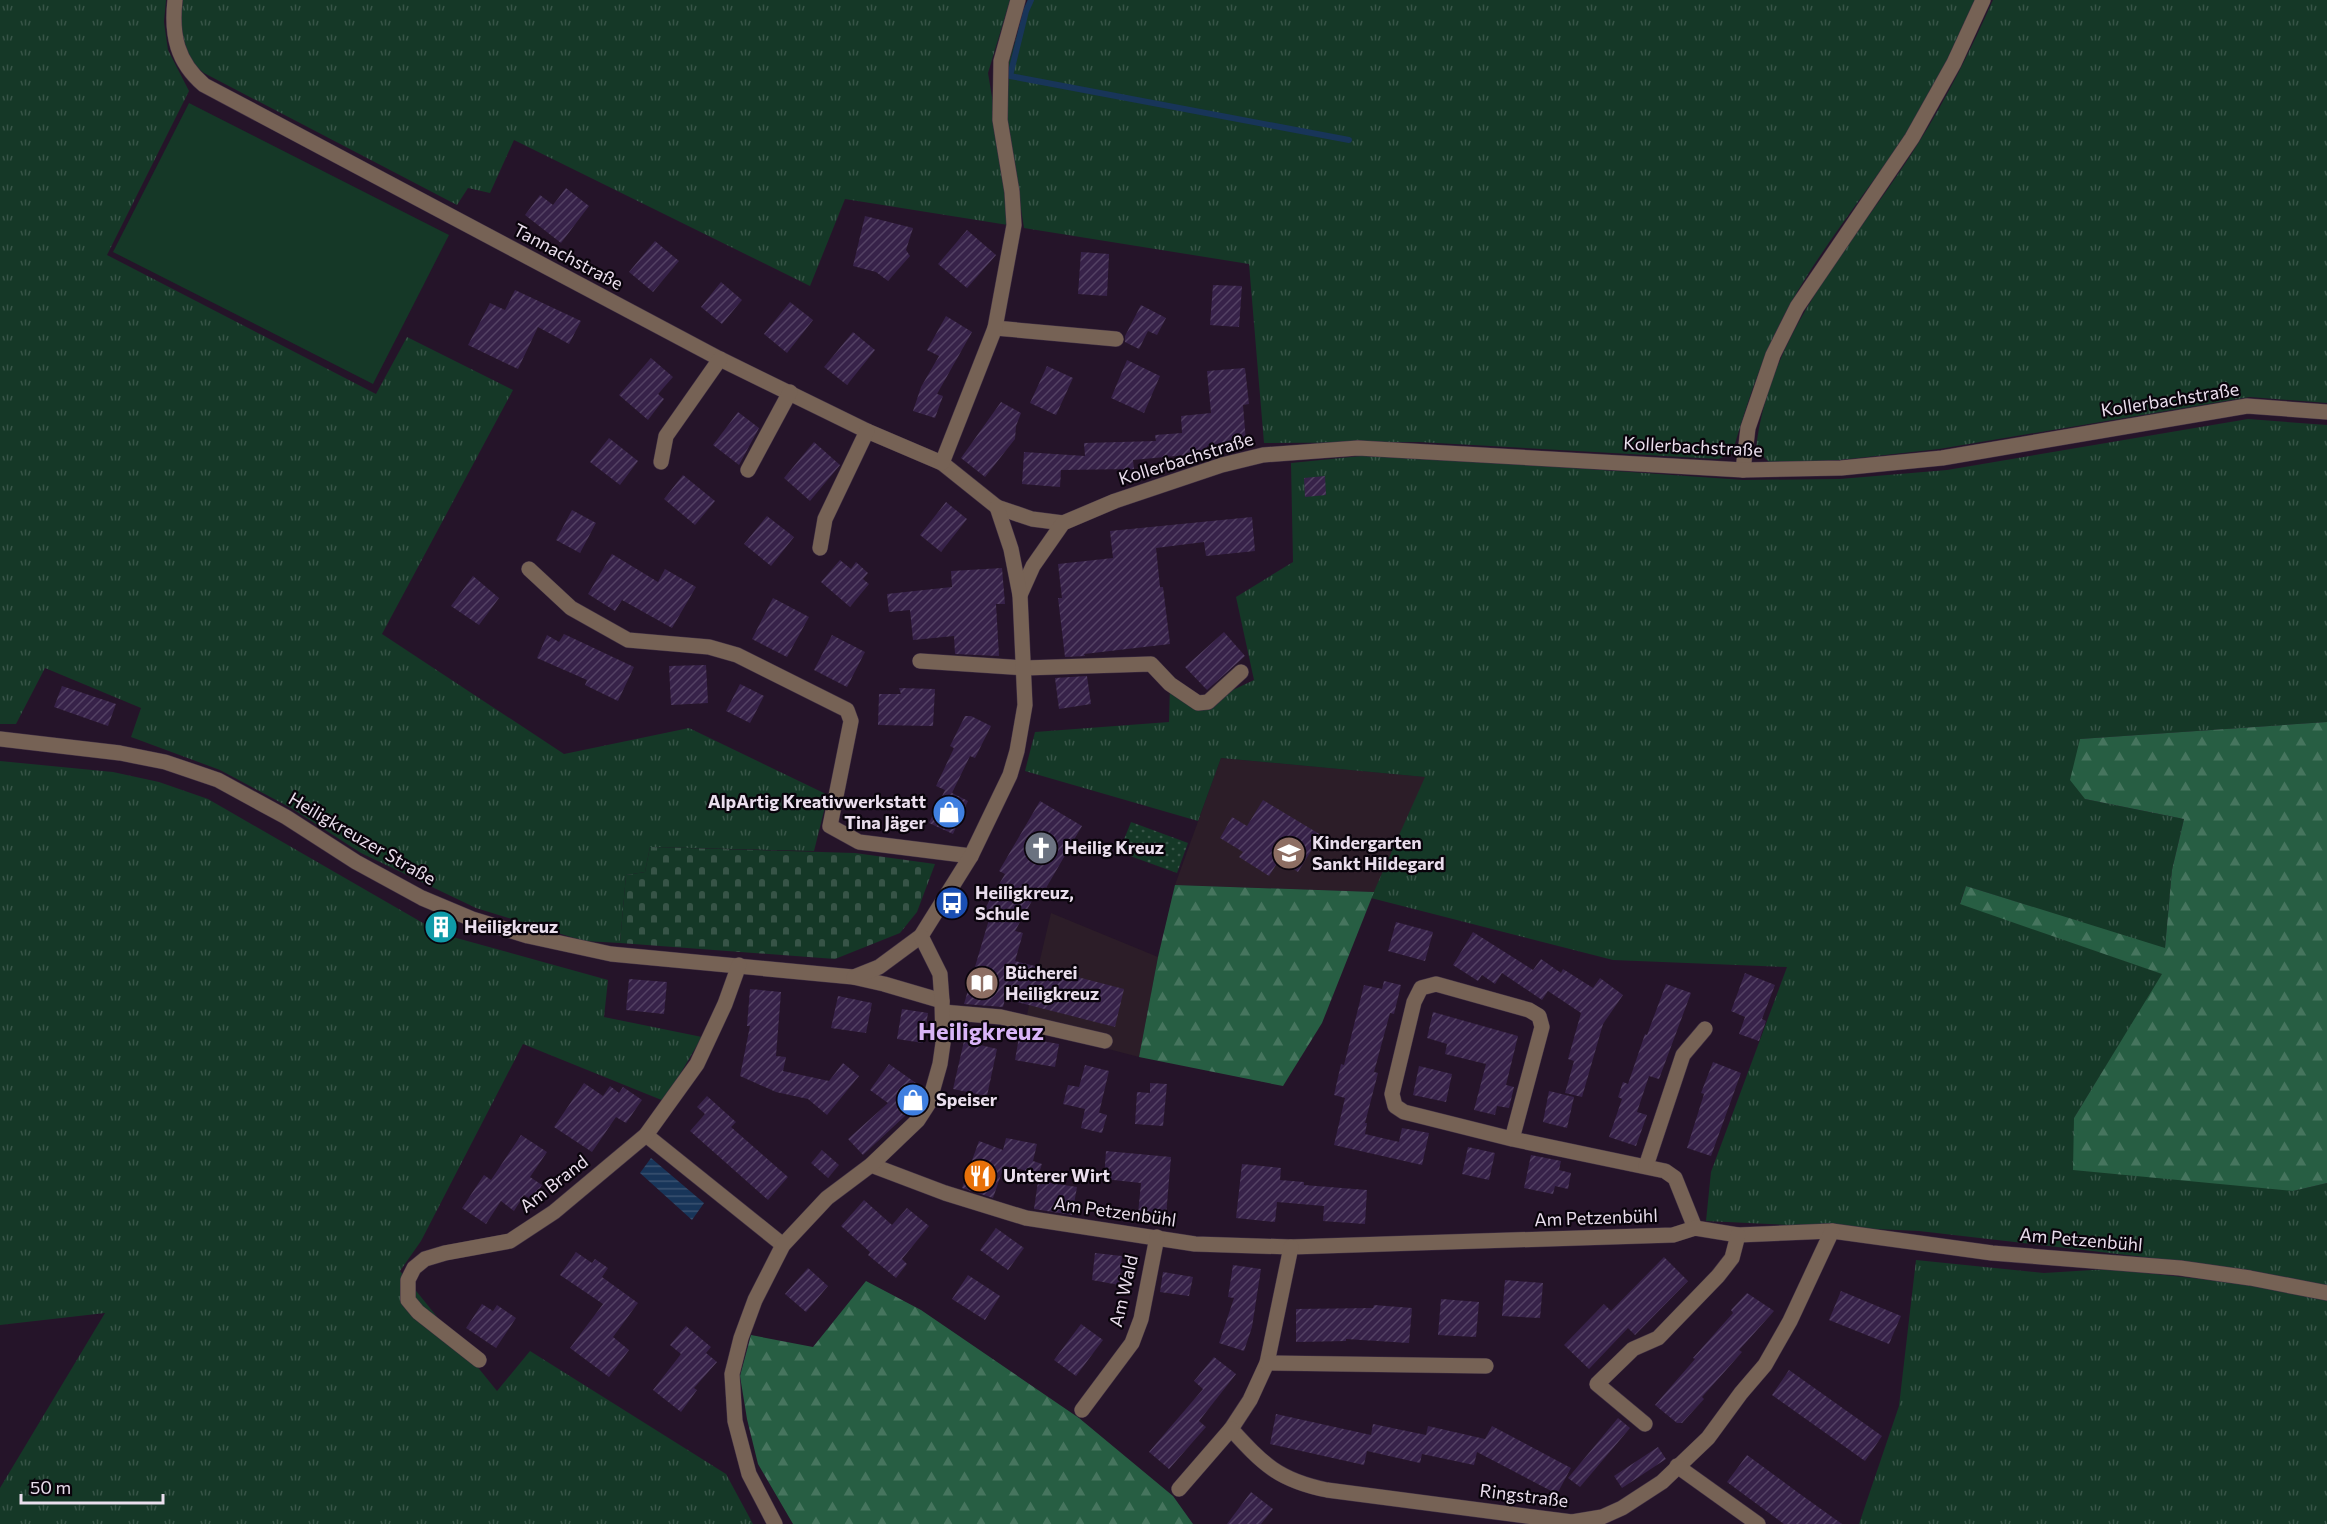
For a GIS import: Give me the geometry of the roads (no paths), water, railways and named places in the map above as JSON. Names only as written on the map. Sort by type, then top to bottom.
[{"type":"street","name":"Tannachstraße","points":[[175,0],[177,46],[191,74],[204,85],[720,359],[867,431],[942,464],[998,507],[1032,519],[1063,523]]},
{"type":"street","points":[[942,464],[995,328],[1014,225],[1012,192],[1000,120],[1000,62],[1018,0]]},
{"type":"street","points":[[1743,470],[1749,428],[1769,365],[1797,307],[1912,138],[1954,63],[1983,0]]},
{"type":"street","points":[[995,328],[1116,339]]},
{"type":"street","points":[[661,462],[666,436],[720,359]]},
{"type":"street","points":[[748,470],[790,392]]},
{"type":"street","name":"Kollerbachstraße","points":[[1063,523],[1115,501],[1263,455],[1358,447],[1743,470],[1841,468],[1942,458],[2247,406],[2327,412]]},
{"type":"street","points":[[820,548],[825,519],[867,431]]},
{"type":"street","points":[[998,507],[1011,549],[1020,595]]},
{"type":"street","name":"Heiligkreuzer Straße","points":[[853,977],[879,967],[921,936],[971,856],[1010,775],[1017,751],[1025,705],[1020,595],[1033,566],[1063,523]]},
{"type":"street","points":[[529,569],[571,608],[628,640],[709,647],[737,655],[847,710],[851,721],[830,826],[859,842],[971,856]]},
{"type":"street","points":[[920,661],[1024,668],[1151,664],[1170,684],[1198,703],[1208,702],[1241,672]]},
{"type":"street","name":"Heiligkreuzer Straße","points":[[0,739],[120,753],[165,762],[218,780],[286,817],[356,862],[422,898],[472,919],[528,936],[611,954],[853,977],[884,984],[943,1006],[1105,1041]]},
{"type":"street","points":[[775,1524],[749,1474],[735,1420],[732,1374],[741,1338],[755,1300],[783,1245],[826,1198],[871,1165],[918,1120],[929,1102],[940,1064],[943,1006],[940,974],[921,936]]},
{"type":"street","name":"Am Brand","points":[[479,1360],[418,1312],[408,1300],[408,1280],[414,1268],[425,1259],[445,1253],[510,1241],[554,1212],[646,1135],[698,1064],[725,1004],[739,965]]},
{"type":"street","points":[[1512,1139],[1542,1027],[1539,1016],[1529,1010],[1436,984],[1421,988],[1414,1002],[1392,1094],[1395,1106],[1404,1112],[1512,1139],[1665,1171],[1675,1178],[1695,1228]]},
{"type":"street","points":[[1646,1166],[1683,1055],[1705,1029]]},
{"type":"street","points":[[646,1135],[783,1245]]},
{"type":"street","name":"Am Petzenbühl","points":[[871,1165],[945,1193],[1026,1218],[1195,1244],[1291,1247],[1673,1235],[1695,1228],[1738,1235],[1832,1231],[1992,1253],[2180,1268],[2250,1278],[2327,1293]]},
{"type":"street","name":"Ringstraße","points":[[1231,1429],[1261,1461],[1282,1477],[1308,1486],[1548,1520],[1572,1522],[1602,1517],[1622,1508],[1662,1482],[1708,1438],[1765,1365],[1790,1321],[1832,1231]]},
{"type":"street","points":[[1646,1424],[1597,1384],[1633,1348],[1658,1338],[1718,1276],[1732,1258],[1738,1235]]},
{"type":"street","name":"Am Wald","points":[[1082,1410],[1132,1343],[1141,1319],[1156,1237]]},
{"type":"street","points":[[1179,1489],[1231,1429],[1250,1400],[1267,1363],[1291,1247]]},
{"type":"street","points":[[1267,1363],[1486,1366]]},
{"type":"street","points":[[1677,1466],[1758,1524]]},
{"type":"water","points":[[651,1158],[704,1203],[692,1220],[640,1173]]},
{"type":"waterway","points":[[1031,0],[1026,11],[1010,76],[1349,140]]},
{"type":"place","name":"AlpArtig Kreativwerkstatt Tina Jäger","points":[[949,812]]},
{"type":"place","name":"Heilig Kreuz","points":[[1041,848]]},
{"type":"place","name":"Kindergarten Sankt Hildegard","points":[[1289,853]]},
{"type":"place","name":"Heiligkreuz, Schule","points":[[952,903]]},
{"type":"place","name":"Heiligkreuz","points":[[441,927]]},
{"type":"place","name":"Bücherei Heiligkreuz","points":[[982,983]]},
{"type":"place","name":"Speiser","points":[[913,1100]]},
{"type":"place","name":"Unterer Wirt","points":[[980,1176]]},
{"type":"district","name":"Heiligkreuz","points":[[981,1032]]}]
